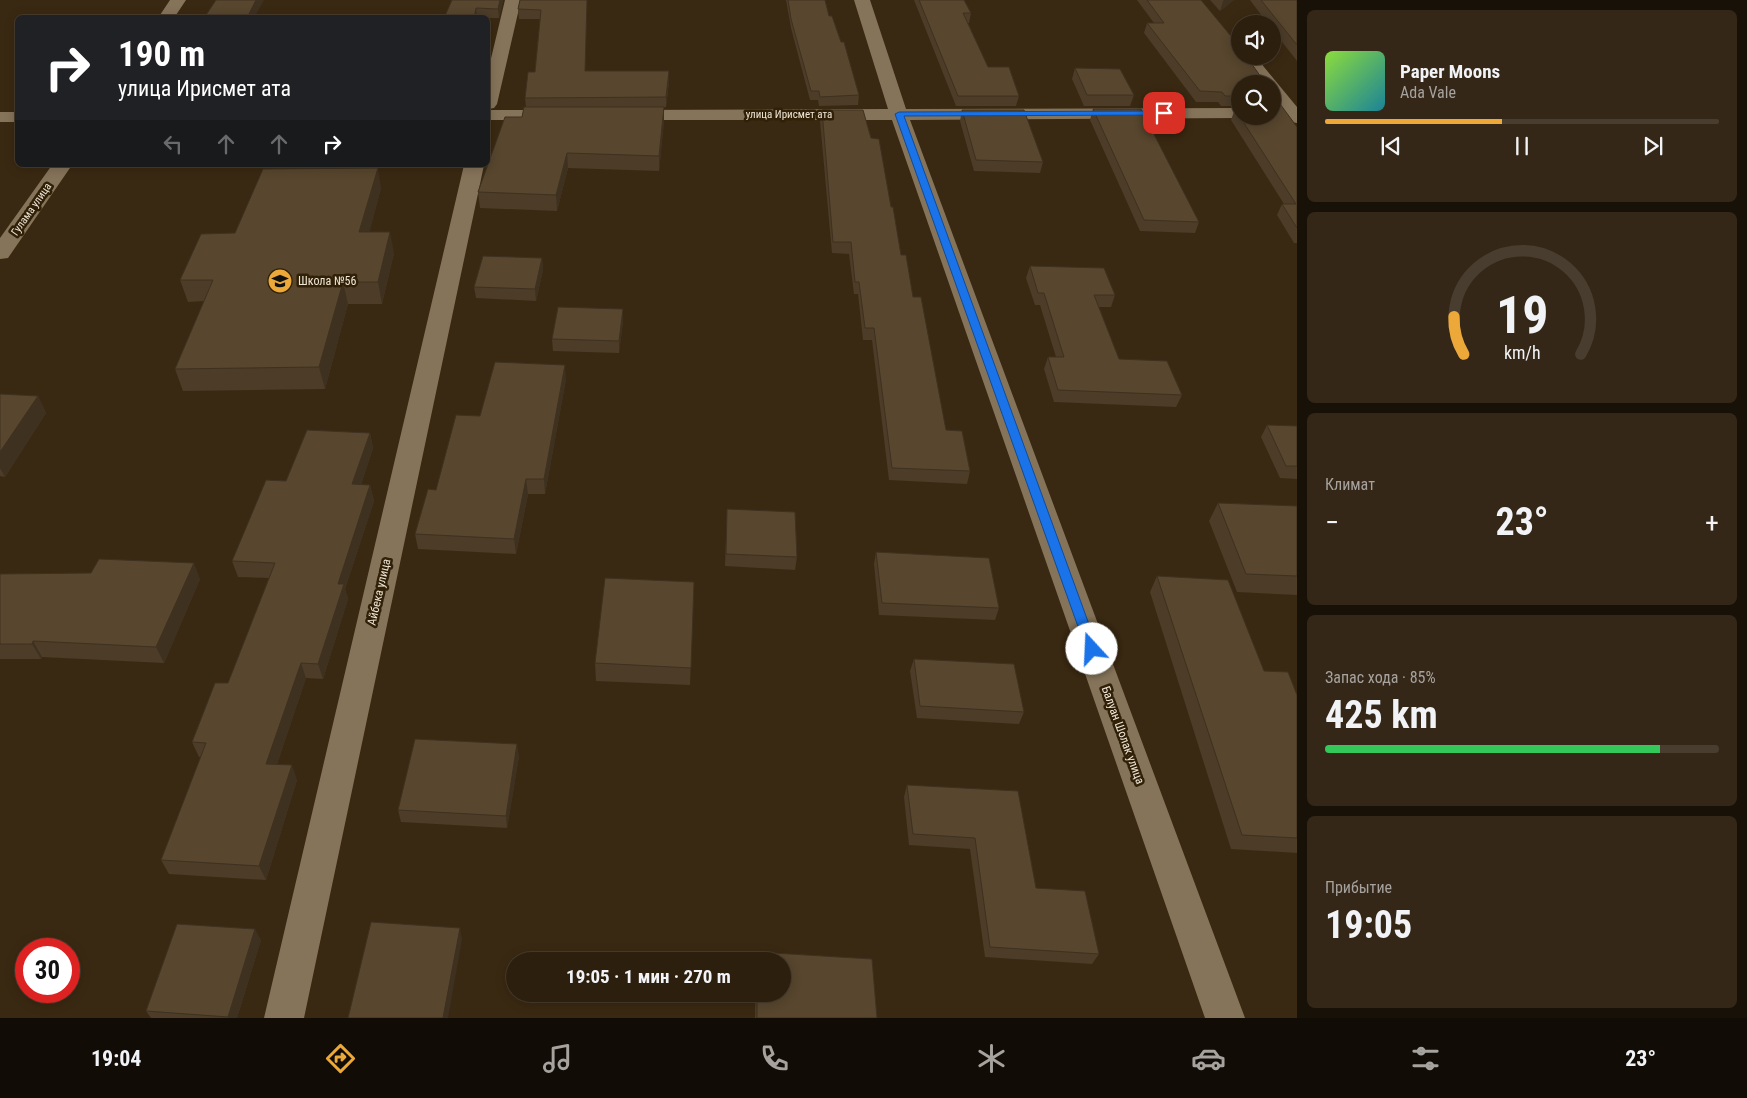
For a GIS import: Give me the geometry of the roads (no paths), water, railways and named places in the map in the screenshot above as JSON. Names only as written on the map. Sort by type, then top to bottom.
[{"type":"street","points":[[168,15],[178,0]]},
{"type":"street","points":[[490,96],[513,0]]},
{"type":"street","name":"Балуан Шолак улица","points":[[862,0],[899,114],[1225,1018]]},
{"type":"street","points":[[1253,65],[1262,75]]},
{"type":"street","points":[[1281,98],[1295,114]]},
{"type":"street","name":"улица Ирисмет ата","points":[[605,115],[1231,113]]},
{"type":"street","points":[[1281,113],[1295,114]]},
{"type":"street","points":[[490,115],[576,115]]},
{"type":"street","points":[[0,117],[15,117]]},
{"type":"street","name":"Гулама улица","points":[[0,253],[61,167]]},
{"type":"street","name":"Айбека улица","points":[[284,1018],[474,167]]},
{"type":"place","name":"Школа №56","points":[[280,281]]}]
